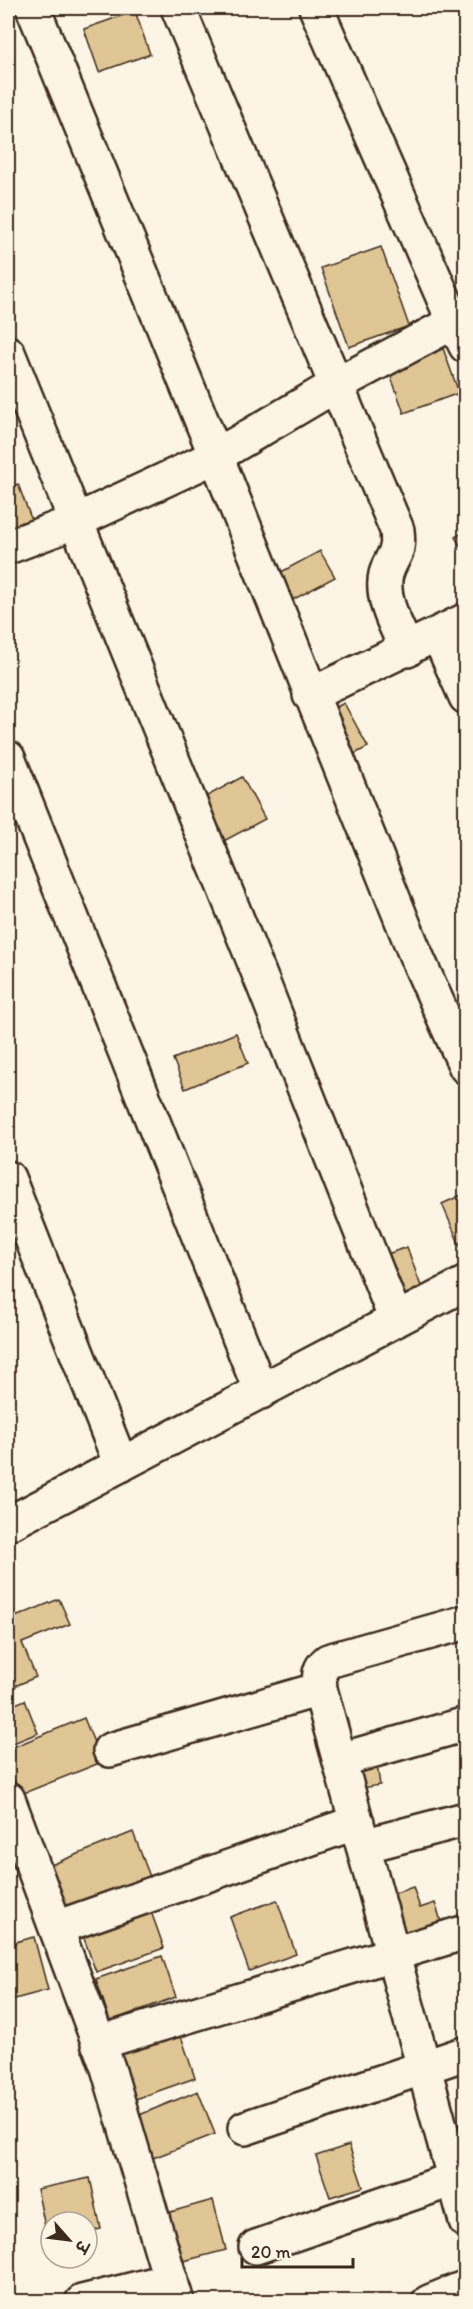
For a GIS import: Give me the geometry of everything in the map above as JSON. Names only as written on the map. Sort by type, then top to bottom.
[{"type":"street","points":[[33,8],[216,456],[415,954],[465,1067]]},
{"type":"street","points":[[178,8],[397,530],[399,547],[386,573],[384,590],[406,650]]},
{"type":"street","points":[[8,547],[74,522],[216,456],[336,386],[462,328],[316,8]]},
{"type":"street","points":[[8,353],[74,522],[264,986],[396,1320]]},
{"type":"street","points":[[310,695],[452,627],[465,697]]},
{"type":"street","points":[[8,758],[261,1392]]},
{"type":"street","points":[[8,1178],[121,1465]]},
{"type":"street","points":[[8,1524],[465,1283]]},
{"type":"street","points":[[465,1622],[328,1661],[319,1672],[320,1689],[392,1954],[423,2066],[459,2178],[465,2222]]},
{"type":"street","points":[[110,1750],[320,1689]]},
{"type":"street","points":[[340,1760],[465,1724]]},
{"type":"street","points":[[8,1799],[98,2043],[174,2291],[82,2301]]},
{"type":"street","points":[[56,1928],[360,1834],[465,1819]]},
{"type":"street","points":[[98,2043],[465,1932]]},
{"type":"street","points":[[245,2128],[465,2053]]},
{"type":"street","points":[[256,2247],[459,2178]]},
{"type":"street","points":[[429,2301],[465,2287]]},
{"type":"building","points":[[135,11],[150,54],[99,72],[84,29]]},
{"type":"building","points":[[381,247],[409,326],[349,347],[321,268]]},
{"type":"building","points":[[440,340],[459,393],[404,413],[385,360]]},
{"type":"building","points":[[18,484],[32,521],[8,530],[8,488]]},
{"type":"building","points":[[466,531],[466,556],[455,537]]},
{"type":"building","points":[[320,551],[335,577],[285,604],[270,578]]},
{"type":"building","points":[[344,703],[368,747],[347,758],[323,714]]},
{"type":"building","points":[[242,777],[265,819],[220,843],[198,801]]},
{"type":"building","points":[[236,1033],[248,1063],[185,1089],[173,1059]]},
{"type":"building","points":[[466,1193],[466,1249],[462,1250],[442,1204]]},
{"type":"building","points":[[407,1247],[423,1292],[395,1302],[379,1257]]},
{"type":"building","points":[[59,1599],[70,1624],[22,1643],[36,1677],[8,1689],[8,1620]]},
{"type":"building","points":[[25,1700],[38,1733],[11,1744],[8,1735],[8,1707]]},
{"type":"building","points":[[84,1718],[102,1762],[19,1795],[8,1767],[8,1749]]},
{"type":"building","points":[[376,1758],[380,1785],[352,1790],[347,1763]]},
{"type":"building","points":[[133,1832],[152,1882],[61,1918],[41,1869]]},
{"type":"building","points":[[413,1887],[420,1908],[435,1903],[443,1927],[403,1941],[387,1896]]},
{"type":"building","points":[[277,1900],[296,1954],[249,1971],[230,1917]]},
{"type":"building","points":[[148,1903],[164,1948],[96,1972],[80,1927]]},
{"type":"building","points":[[34,1937],[48,1990],[11,2000],[8,1986],[8,1944]]},
{"type":"building","points":[[162,1956],[176,1997],[110,2021],[96,1979]]},
{"type":"building","points":[[178,2027],[195,2078],[130,2101],[112,2050]]},
{"type":"building","points":[[198,2091],[215,2134],[148,2160],[132,2118]]},
{"type":"building","points":[[349,2145],[363,2187],[330,2197],[316,2156]]},
{"type":"building","points":[[90,2178],[97,2210],[41,2210],[37,2189]]},
{"type":"building","points":[[213,2200],[226,2250],[176,2263],[163,2214]]}]
